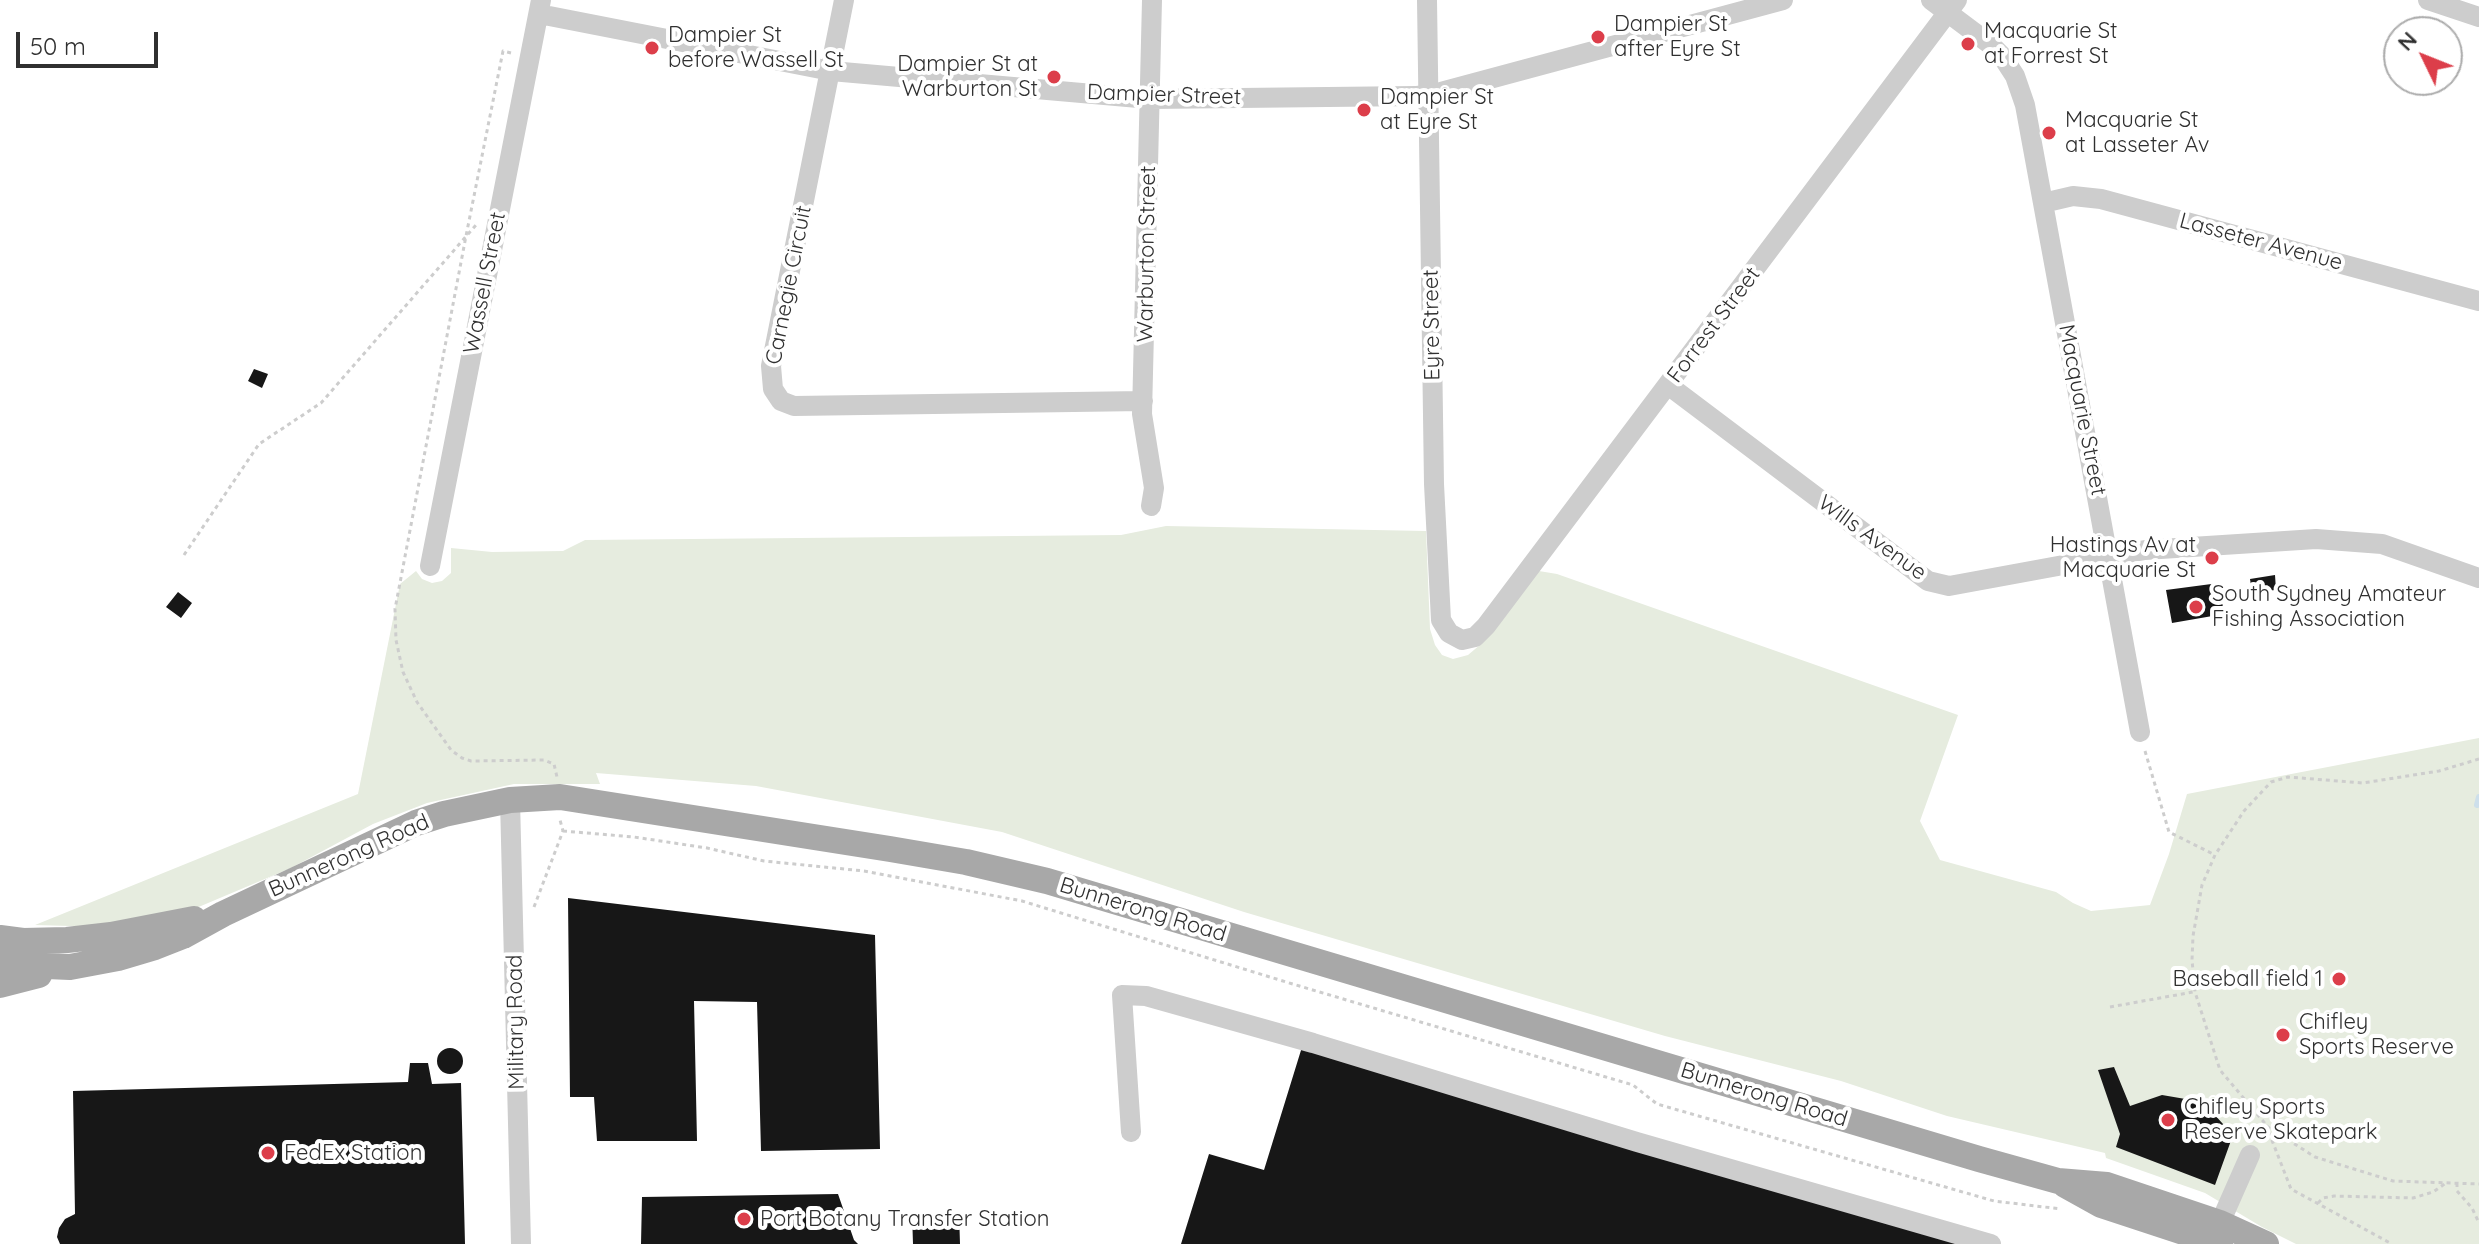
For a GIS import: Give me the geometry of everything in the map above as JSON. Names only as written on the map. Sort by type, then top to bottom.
[{"type":"main road","name":"Bunnerong Road","points":[[0,964],[70,967],[155,947],[416,823],[510,800],[560,797],[905,851],[1047,881],[2058,1181],[2101,1205],[2212,1235],[2266,1244]]},
{"type":"main road","name":"Bunnerong Road","points":[[0,938],[23,941],[97,936],[223,914]]},
{"type":"main road","points":[[0,985],[70,967]]},
{"type":"street","name":"Carnegie Circuit","points":[[844,0],[771,366],[773,389],[781,401],[794,406],[1143,401]]},
{"type":"street","name":"Warburton Street","points":[[1151,506],[1154,488],[1142,414],[1152,0]]},
{"type":"street","name":"Eyre Street","points":[[1427,0],[1434,468],[1441,620],[1449,633],[1462,640]]},
{"type":"street","name":"Dampier Street","points":[[540,7],[831,71],[1150,99],[1441,92],[1783,0]]},
{"type":"street","points":[[1931,0],[1953,6]]},
{"type":"street","points":[[2428,0],[2479,17]]},
{"type":"street","name":"Macquarie Street","points":[[1953,6],[2010,66],[2025,105],[2140,732]]},
{"type":"street","name":"Forrest Street","points":[[1462,640],[1475,637],[1486,626],[1953,6]]},
{"type":"street","name":"Wassell Street","points":[[430,566],[540,7]]},
{"type":"street","name":"Lasseter Avenue","points":[[2043,203],[2073,196],[2101,199],[2479,301]]},
{"type":"street","name":"Wills Avenue","points":[[1668,385],[1928,581],[1949,586],[2145,550],[2301,540],[2382,544],[2479,578]]},
{"type":"street","name":"Military Road","points":[[510,800],[521,1244]]},
{"type":"street","points":[[1131,1132],[1122,995],[1146,996],[1298,1038],[1681,1155],[1991,1244]]},
{"type":"street","points":[[2212,1235],[2250,1155]]},
{"type":"path","points":[[530,56],[503,51],[395,609],[396,640],[403,672],[417,702],[451,750],[471,761],[544,760],[554,764],[563,831],[634,837],[707,848],[764,861],[864,871],[1022,901],[1633,1085],[1657,1104],[1994,1201],[2067,1210]]},
{"type":"path","points":[[184,555],[259,444],[321,403],[466,236],[501,201]]},
{"type":"path","points":[[2140,732],[2169,832],[2215,855]]},
{"type":"path","points":[[2479,759],[2439,771],[2363,783],[2279,778],[2271,782],[2244,811],[2215,855],[2202,885],[2193,936],[2195,992],[2220,1070],[2266,1125],[2315,1157],[2393,1181],[2479,1184]]},
{"type":"path","points":[[2110,1007],[2195,992]]},
{"type":"path","points":[[2266,1125],[2291,1189],[2392,1244]]},
{"type":"path","points":[[2318,1203],[2323,1198],[2334,1196],[2413,1198],[2433,1192],[2446,1183]]},
{"type":"path","points":[[2457,1183],[2457,1191],[2472,1208],[2479,1223]]},
{"type":"shaded area","points":[[1166,526],[1426,531],[1430,629],[1442,655],[1453,659],[1468,655],[1481,644],[1539,571],[1557,574],[1958,715],[1920,821],[1940,860],[2056,892],[2091,911],[2150,905],[2187,794],[2479,738],[2479,1244],[2296,1244],[2205,1193],[2106,1158],[2105,1153],[1947,1116],[1841,1081],[1665,1036],[1244,912],[1002,832],[756,786],[596,773],[600,784],[514,784],[427,803],[373,824],[291,868],[182,914],[105,927],[35,925],[358,794],[400,584],[416,571],[422,579],[432,583],[442,581],[451,573],[451,548],[492,552],[563,551],[585,540],[1121,535]]},
{"type":"building","points":[[254,369],[268,374],[262,388],[248,381]]},
{"type":"building","points":[[2275,575],[2276,590],[2252,592],[2250,579]]},
{"type":"building","name":"South Sydney Amateur Fishing Association","points":[[2219,583],[2224,614],[2172,623],[2166,590]]},
{"type":"building","points":[[178,592],[192,603],[181,618],[166,607]]},
{"type":"building","points":[[568,898],[875,935],[880,1149],[761,1151],[757,1002],[694,1001],[697,1141],[597,1141],[594,1097],[570,1097]]},
{"type":"building","points":[[1302,1047],[1969,1244],[1181,1244],[1209,1154],[1264,1170]]},
{"type":"building","points":[[450,1048],[459,1052],[463,1061],[459,1070],[450,1074],[441,1070],[437,1061],[441,1052]]},
{"type":"building","name":"FedEx Station","points":[[410,1063],[428,1063],[432,1084],[461,1083],[465,1244],[60,1244],[57,1237],[59,1228],[65,1219],[75,1214],[73,1091],[408,1082]]},
{"type":"building","name":"Chifley Sports Reserve Skatepark","points":[[2114,1067],[2130,1106],[2162,1095],[2203,1102],[2233,1135],[2215,1185],[2116,1147],[2120,1134],[2098,1070]]},
{"type":"building","name":"Port Botany Transfer Station","points":[[838,1194],[858,1244],[641,1244],[642,1197]]},
{"type":"building","points":[[959,1212],[960,1244],[913,1244],[912,1213]]},
{"type":"waterway","points":[[2477,805],[2479,797]]},
{"type":"place","name":"Dampier St after Eyre St","points":[[1598,37]]},
{"type":"place","name":"Macquarie St at Forrest St","points":[[1968,44]]},
{"type":"place","name":"Dampier St before Wassell St","points":[[652,48]]},
{"type":"place","name":"Dampier St at Warburton St","points":[[1054,77]]},
{"type":"place","name":"Dampier St at Eyre St","points":[[1364,110]]},
{"type":"place","name":"Macquarie St at Lasseter Av","points":[[2049,133]]},
{"type":"place","name":"Hastings Av at Macquarie St","points":[[2212,558]]},
{"type":"place","name":"South Sydney Amateur Fishing Association","points":[[2196,607]]},
{"type":"place","name":"Baseball field 1","points":[[2339,979]]},
{"type":"place","name":"Chifley Sports Reserve","points":[[2283,1035]]},
{"type":"place","name":"Chifley Sports Reserve Skatepark","points":[[2168,1120]]},
{"type":"place","name":"FedEx Station","points":[[268,1153]]},
{"type":"place","name":"Port Botany Transfer Station","points":[[744,1219]]}]
